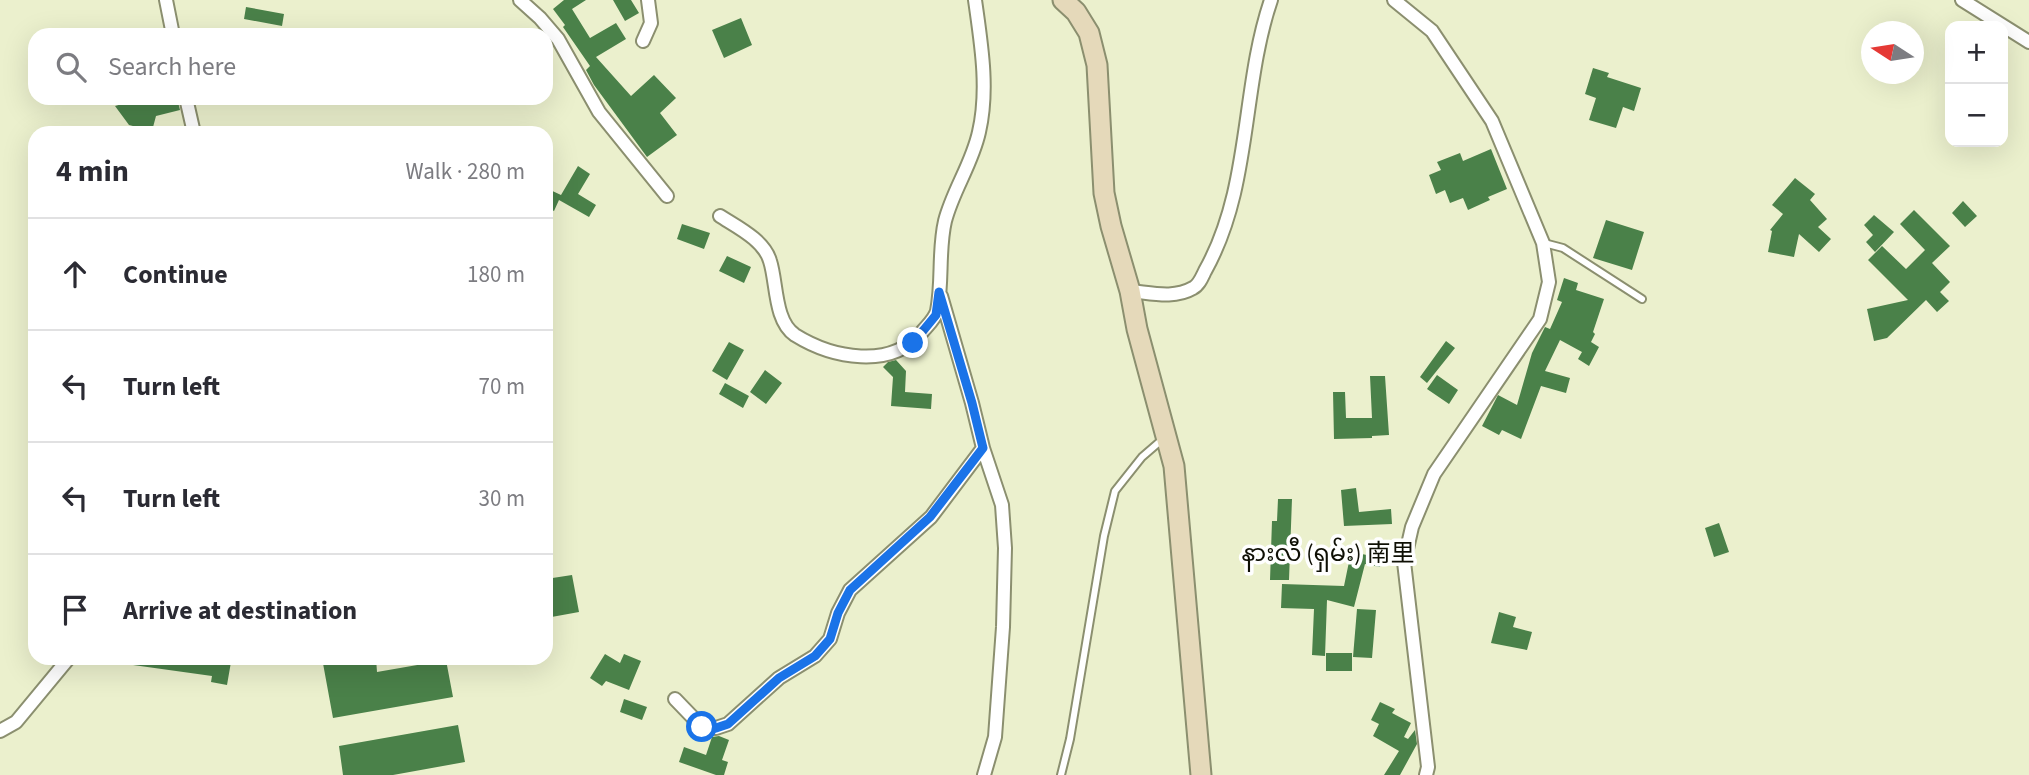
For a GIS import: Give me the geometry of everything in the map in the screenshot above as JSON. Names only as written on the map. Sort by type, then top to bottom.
[{"type":"main road","points":[[1063,0],[1076,12],[1089,33],[1097,65],[1104,193],[1174,466],[1200,775]]},
{"type":"street","points":[[166,0],[172,28]]},
{"type":"street","points":[[520,0],[547,28]]},
{"type":"street","points":[[643,41],[651,23],[648,0]]},
{"type":"street","points":[[720,215],[760,243],[770,260],[772,281],[781,314],[792,333],[819,347],[861,357],[885,355],[913,343],[936,315],[941,237],[979,131],[984,80],[975,0]]},
{"type":"street","points":[[1130,291],[1177,295],[1197,286],[1211,261],[1227,219],[1244,152],[1263,25],[1271,0]]},
{"type":"street","points":[[1394,0],[1432,31],[1492,121],[1543,243],[1549,282],[1540,319],[1434,474],[1412,527],[1404,562],[1428,767],[1426,775]]},
{"type":"street","points":[[1962,0],[2029,43]]},
{"type":"street","points":[[553,34],[599,112],[667,196]]},
{"type":"street","points":[[188,105],[192,126]]},
{"type":"street","points":[[939,292],[1002,505],[1005,548],[1003,627],[995,737],[984,775]]},
{"type":"street","points":[[675,699],[702,727],[716,728],[728,724],[779,678],[815,656],[830,639],[838,613],[850,590],[930,517],[983,448]]},
{"type":"street","points":[[0,731],[16,722],[63,665]]},
{"type":"lane","points":[[1543,243],[1563,248],[1642,299]]},
{"type":"lane","points":[[1061,775],[1070,739],[1104,536],[1115,491],[1142,457],[1166,436]]},
{"type":"building","points":[[564,0],[586,0],[572,9],[590,38],[616,23],[626,39],[596,57],[631,96],[654,75],[676,98],[660,113],[677,135],[647,157],[594,85],[586,70],[590,66],[553,9]]},
{"type":"building","points":[[613,0],[631,0],[639,13],[625,21]]},
{"type":"building","points":[[246,7],[284,14],[282,26],[244,19]]},
{"type":"building","points":[[741,18],[752,45],[724,58],[712,30]]},
{"type":"building","points":[[1593,68],[1609,73],[1607,77],[1641,88],[1634,111],[1623,107],[1616,128],[1589,120],[1596,98],[1585,94]]},
{"type":"building","points":[[179,105],[180,110],[156,116],[153,126],[133,126],[129,125],[115,106]]},
{"type":"building","points":[[1491,149],[1507,189],[1468,210],[1463,198],[1450,203],[1445,190],[1436,194],[1429,175],[1441,170],[1437,162],[1460,153],[1463,161]]},
{"type":"building","points":[[578,166],[590,174],[578,194],[596,205],[589,217],[559,200],[554,211],[553,191],[561,195]]},
{"type":"building","points":[[1795,178],[1815,194],[1810,200],[1827,219],[1818,227],[1831,239],[1819,252],[1799,234],[1794,257],[1768,252],[1770,230],[1783,214],[1772,205]]},
{"type":"building","points":[[1963,201],[1977,216],[1965,227],[1952,213]]},
{"type":"building","points":[[1914,210],[1950,246],[1932,263],[1950,282],[1940,292],[1949,301],[1937,312],[1926,300],[1887,338],[1874,341],[1867,309],[1908,300],[1868,260],[1882,246],[1906,269],[1925,250],[1900,224]]},
{"type":"building","points":[[1874,215],[1894,232],[1875,252],[1866,242],[1873,235],[1864,225]]},
{"type":"building","points":[[1606,220],[1644,232],[1632,270],[1593,258]]},
{"type":"building","points":[[682,224],[710,233],[704,249],[677,239]]},
{"type":"building","points":[[727,256],[751,267],[744,283],[719,271]]},
{"type":"building","points":[[1564,278],[1578,283],[1576,290],[1604,299],[1591,342],[1599,347],[1589,366],[1578,359],[1582,352],[1560,340],[1545,371],[1570,378],[1566,393],[1541,386],[1521,439],[1502,430],[1499,435],[1482,426],[1498,395],[1517,405],[1532,353],[1545,327],[1550,329],[1562,302],[1557,300]]},
{"type":"building","points":[[1446,341],[1455,348],[1427,383],[1420,377]]},
{"type":"building","points":[[729,342],[744,350],[727,380],[712,371]]},
{"type":"building","points":[[896,360],[906,371],[905,392],[932,394],[931,409],[891,406],[893,377],[883,367]]},
{"type":"building","points":[[765,370],[782,383],[766,404],[750,392]]},
{"type":"building","points":[[1437,375],[1458,390],[1449,404],[1427,389]]},
{"type":"building","points":[[1370,376],[1385,376],[1389,435],[1334,439],[1333,392],[1345,392],[1346,418],[1372,418]]},
{"type":"building","points":[[725,383],[749,396],[743,408],[719,394]]},
{"type":"building","points":[[1356,488],[1359,512],[1391,509],[1392,524],[1344,526],[1341,490]]},
{"type":"building","points":[[1278,499],[1292,499],[1289,580],[1270,580],[1272,521],[1277,521]]},
{"type":"building","points":[[1719,523],[1729,552],[1714,557],[1705,528]]},
{"type":"building","points":[[1351,552],[1382,555],[1380,567],[1365,564],[1354,607],[1327,600],[1325,656],[1312,655],[1314,609],[1281,608],[1282,584],[1344,586]]},
{"type":"building","points":[[572,575],[579,612],[553,617],[553,578]]},
{"type":"building","points":[[1357,609],[1376,610],[1372,658],[1353,657]]},
{"type":"building","points":[[1499,612],[1516,617],[1513,627],[1532,632],[1527,650],[1491,643]]},
{"type":"building","points":[[1326,653],[1352,653],[1352,671],[1326,671]]},
{"type":"building","points":[[605,654],[620,663],[624,654],[641,661],[629,690],[606,681],[602,686],[590,678]]},
{"type":"building","points":[[133,665],[230,665],[227,685],[211,682],[212,676]]},
{"type":"building","points":[[323,665],[376,665],[377,672],[417,665],[447,665],[453,697],[333,718]]},
{"type":"building","points":[[624,699],[647,707],[642,720],[620,712]]},
{"type":"building","points":[[1380,702],[1395,709],[1392,713],[1411,723],[1404,737],[1408,739],[1415,730],[1417,744],[1400,775],[1384,775],[1399,751],[1373,736],[1379,724],[1371,720]]},
{"type":"building","points":[[458,725],[465,762],[393,775],[343,775],[339,746]]},
{"type":"building","points":[[719,736],[729,740],[722,760],[728,762],[724,775],[716,775],[679,762],[684,747],[706,755],[712,737]]},
{"type":"district","name":"နားလီ (ရှမ်း) 南里","points":[[1328,553]]},
{"type":"route","points":[[702,727],[716,728],[728,724],[779,678],[815,656],[830,639],[838,613],[850,590],[930,517],[983,448],[939,292],[936,315],[913,343]]}]
